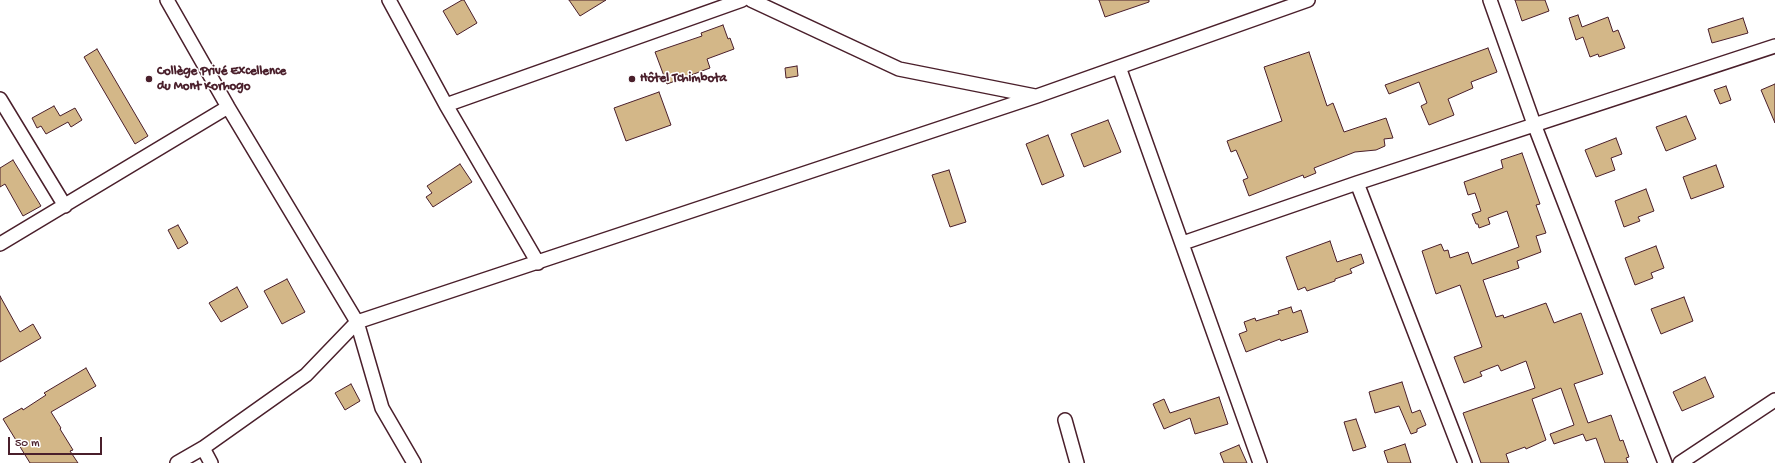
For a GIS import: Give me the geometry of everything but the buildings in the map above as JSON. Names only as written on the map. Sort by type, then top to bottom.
[{"type":"street","points":[[167,0],[228,107],[357,322],[382,408],[414,463]]},
{"type":"street","points":[[388,0],[446,105],[538,263]]},
{"type":"street","points":[[446,105],[742,0]]},
{"type":"street","points":[[751,0],[899,69],[1037,96]]},
{"type":"street","points":[[178,463],[203,448],[306,376],[357,322],[1037,96],[1308,0]]},
{"type":"street","points":[[1490,0],[1534,124],[1665,463]]},
{"type":"street","points":[[1183,243],[1357,182],[1775,46]]},
{"type":"street","points":[[1119,67],[1183,243],[1260,463]]},
{"type":"street","points":[[0,99],[65,206]]},
{"type":"street","points":[[0,244],[228,107]]},
{"type":"street","points":[[1357,182],[1465,463]]},
{"type":"street","points":[[1680,463],[1775,400]]},
{"type":"street","points":[[1065,420],[1077,463]]},
{"type":"street","points":[[203,448],[211,463]]},
{"type":"place","name":"Collège Privé Excellence du Mont Korhogo","points":[[149,79]]},
{"type":"place","name":"Hôtel Tchimbota","points":[[632,79]]}]
